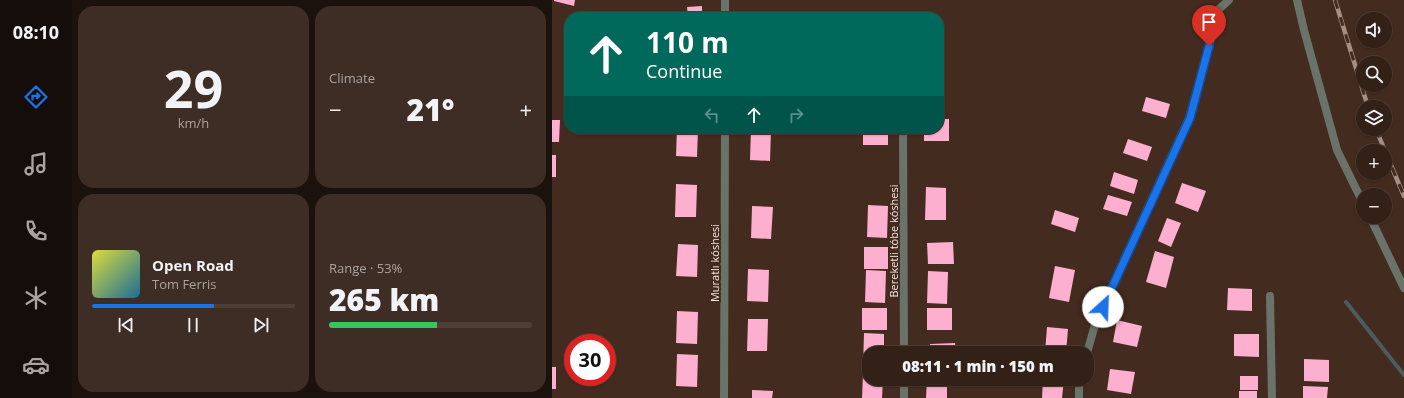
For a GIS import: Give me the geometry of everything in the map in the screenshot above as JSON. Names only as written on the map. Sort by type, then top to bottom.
[{"type":"street","points":[[725,0],[725,12]]},
{"type":"street","points":[[1089,346],[1096,321],[1190,118],[1219,9],[1228,0]]},
{"type":"street","points":[[1297,0],[1337,150],[1356,189]]},
{"type":"street","name":"Muratlı kóshesi","points":[[724,398],[725,134]]},
{"type":"street","name":"Bereketli tóbe kóshesi","points":[[903,134],[904,346]]},
{"type":"street","points":[[1373,224],[1404,288]]},
{"type":"street","points":[[1270,296],[1272,398]]},
{"type":"street","points":[[904,386],[904,398]]},
{"type":"street","points":[[1079,386],[1079,398]]},
{"type":"building","points":[[554,0],[575,0],[574,6]]},
{"type":"building","points":[[702,6],[702,12],[688,12],[687,7]]},
{"type":"building","points":[[1146,97],[1170,104],[1166,118],[1142,111]]},
{"type":"building","points":[[944,119],[949,119],[949,141],[924,141],[924,134],[944,134]]},
{"type":"building","points":[[552,120],[560,120],[559,142],[552,142]]},
{"type":"building","points":[[677,134],[698,134],[697,157],[676,156]]},
{"type":"building","points":[[751,134],[771,134],[770,161],[750,160]]},
{"type":"building","points":[[863,134],[888,134],[888,145],[863,145]]},
{"type":"building","points":[[1128,139],[1152,147],[1147,161],[1123,153]]},
{"type":"building","points":[[552,155],[556,155],[556,177],[552,177]]},
{"type":"building","points":[[1114,172],[1138,180],[1134,194],[1110,186]]},
{"type":"building","points":[[1182,183],[1206,191],[1198,212],[1175,203]]},
{"type":"building","points":[[676,184],[697,185],[696,217],[675,217]]},
{"type":"building","points":[[926,187],[946,188],[946,220],[925,220]]},
{"type":"building","points":[[1108,195],[1132,202],[1127,216],[1103,209]]},
{"type":"building","points":[[868,205],[888,206],[887,238],[867,237]]},
{"type":"building","points":[[752,206],[773,207],[771,239],[751,238]]},
{"type":"building","points":[[1055,210],[1079,218],[1075,232],[1051,224]]},
{"type":"building","points":[[1167,218],[1181,223],[1171,247],[1158,241]]},
{"type":"building","points":[[953,242],[954,264],[928,264],[927,243]]},
{"type":"building","points":[[678,244],[698,245],[697,277],[676,276]]},
{"type":"building","points":[[864,247],[888,247],[888,269],[864,269]]},
{"type":"building","points":[[1155,251],[1174,257],[1166,288],[1146,282]]},
{"type":"building","points":[[1055,266],[1075,270],[1069,302],[1049,298]]},
{"type":"building","points":[[748,269],[769,270],[768,302],[747,301]]},
{"type":"building","points":[[866,270],[886,271],[885,303],[865,302]]},
{"type":"building","points":[[928,271],[948,272],[947,304],[927,303]]},
{"type":"building","points":[[1228,288],[1252,289],[1252,311],[1227,310]]},
{"type":"building","points":[[862,308],[887,308],[887,330],[862,330]]},
{"type":"building","points":[[927,308],[952,308],[952,330],[927,330]]},
{"type":"building","points":[[677,311],[698,312],[697,344],[676,343]]},
{"type":"building","points":[[748,319],[768,319],[767,351],[747,351]]},
{"type":"building","points":[[1117,320],[1142,326],[1137,347],[1113,342]]},
{"type":"building","points":[[1047,327],[1068,329],[1067,346],[1046,346]]},
{"type":"building","points":[[864,333],[884,334],[884,346],[864,346]]},
{"type":"building","points":[[1234,334],[1259,334],[1259,357],[1234,356]]},
{"type":"building","points":[[955,343],[955,346],[930,346],[930,344]]},
{"type":"building","points":[[677,354],[698,355],[697,387],[676,386]]},
{"type":"building","points":[[1304,359],[1329,360],[1329,382],[1304,381]]},
{"type":"building","points":[[552,367],[556,367],[556,389],[552,389]]},
{"type":"building","points":[[1110,369],[1135,372],[1131,394],[1107,390]]},
{"type":"building","points":[[1240,376],[1258,376],[1258,390],[1240,390]]},
{"type":"building","points":[[862,386],[883,386],[882,398],[862,398]]},
{"type":"building","points":[[927,386],[947,386],[947,398],[926,398]]},
{"type":"building","points":[[1043,386],[1063,386],[1062,398],[1042,398]]},
{"type":"building","points":[[1303,386],[1328,387],[1327,398],[1303,398]]},
{"type":"building","points":[[752,390],[773,391],[772,398],[752,398]]},
{"type":"building","points":[[1239,391],[1257,391],[1257,398],[1239,398]]},
{"type":"waterway","points":[[1346,302],[1404,375]]},
{"type":"railway","points":[[1335,0],[1366,100]]},
{"type":"railway","points":[[1379,136],[1382,144]]},
{"type":"railway","points":[[1392,168],[1404,196]]},
{"type":"route","points":[[1103,307],[1190,118],[1209,46]]}]
